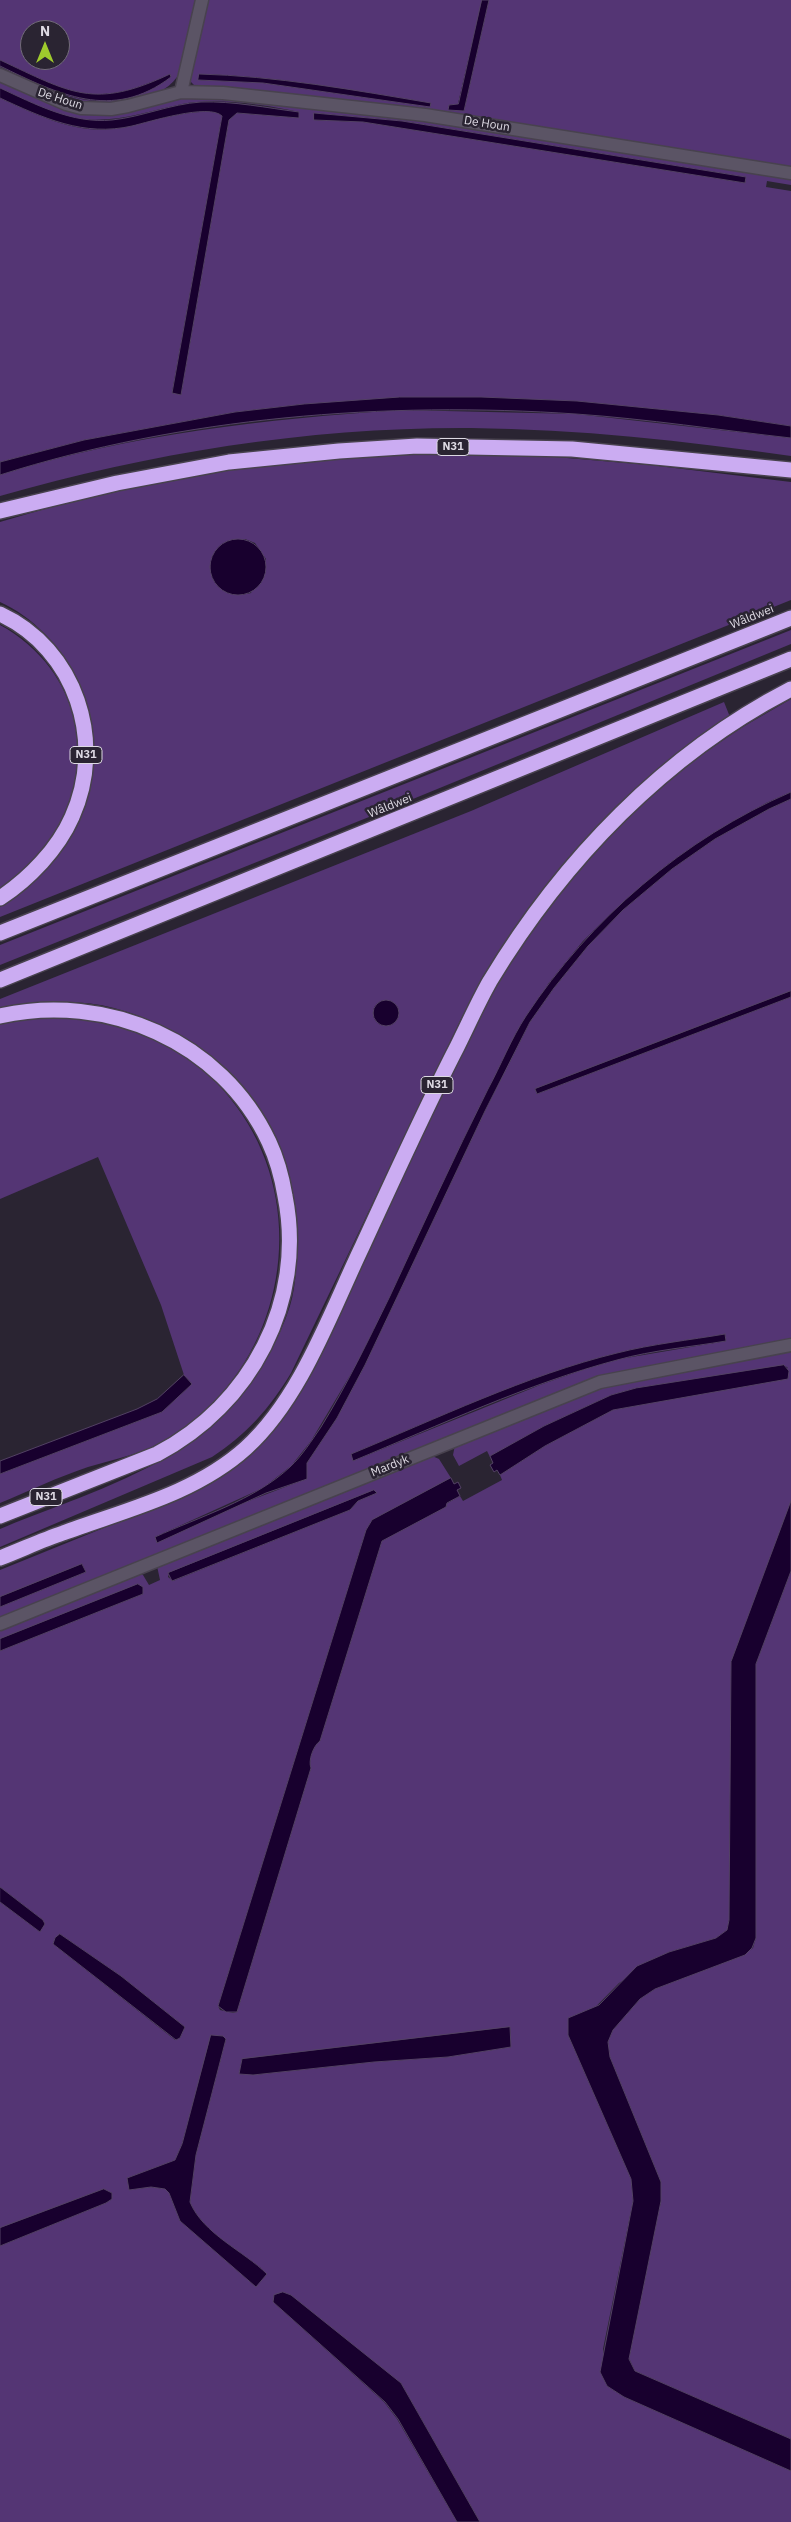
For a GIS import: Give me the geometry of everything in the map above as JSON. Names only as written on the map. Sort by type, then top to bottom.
[{"type":"highway","name":"N31","points":[[0,511],[117,483],[229,462],[339,450],[417,446],[572,449],[791,470]]},
{"type":"highway","name":"N31","points":[[0,614],[25,629],[43,644],[59,662],[76,694],[82,712],[86,744],[84,782],[72,818],[59,841],[19,886],[0,898]]},
{"type":"highway","name":"Wâldwei","points":[[0,933],[791,618]]},
{"type":"highway","name":"Wâldwei","points":[[0,980],[791,659]]},
{"type":"highway","name":"N31","points":[[0,1558],[62,1533],[132,1510],[191,1484],[223,1466],[270,1423],[292,1391],[435,1089],[488,984],[521,930],[595,838],[644,792],[689,754],[737,721],[791,689]]},
{"type":"highway","name":"N31","points":[[0,1016],[39,1010],[62,1009],[97,1013],[125,1019],[160,1032],[185,1046],[209,1064],[237,1092],[253,1113],[270,1142],[281,1173],[288,1212],[291,1248],[286,1286],[275,1325],[259,1360],[241,1386],[205,1423],[175,1445],[157,1454],[0,1516]]},
{"type":"street","points":[[181,92],[202,0]]},
{"type":"street","name":"De Houn","points":[[0,75],[66,104],[81,108],[111,109],[181,92],[223,92],[424,114],[791,173]]},
{"type":"street","name":"Mardyk","points":[[0,1624],[600,1382],[791,1345]]},
{"type":"shaded area","points":[[0,0],[197,0],[180,71],[169,86],[159,92],[116,102],[81,101],[51,93],[0,71],[0,67],[34,83],[70,96],[107,101],[126,99],[144,92],[170,74],[121,92],[101,94],[83,93],[65,88],[21,70],[70,70],[70,20],[20,20],[20,69],[0,60]]},
{"type":"shaded area","points":[[206,0],[482,0],[458,104],[449,105],[464,111],[489,0],[791,0],[791,168],[195,86],[190,81]],"holes":[[[199,74],[316,84],[430,107],[263,83],[199,80]]]},
{"type":"shaded area","points":[[482,0],[489,0],[464,111],[448,110],[449,105],[458,104]]},
{"type":"shaded area","points":[[0,60],[46,81],[83,93],[121,92],[170,74],[171,77],[149,91],[128,98],[106,101],[64,94],[0,66]]},
{"type":"shaded area","points":[[199,74],[286,81],[431,103],[430,107],[263,83],[198,80]]},
{"type":"shaded area","points":[[0,80],[64,108],[203,96],[424,119],[791,177],[791,185],[767,181],[766,187],[791,191],[791,426],[718,415],[304,404],[235,412],[84,440],[0,462],[0,98],[55,121],[84,129],[113,129],[187,113],[214,112],[222,116],[172,392],[181,395],[229,120],[236,113],[299,118],[299,112],[257,105],[210,101],[182,104],[120,118],[81,119],[60,115],[0,88]],"holes":[[[314,113],[402,121],[746,177],[745,183],[363,122],[314,120]]]},
{"type":"shaded area","points":[[0,88],[54,112],[83,119],[112,120],[178,105],[201,102],[238,104],[299,112],[299,118],[237,113],[229,120],[181,395],[172,393],[222,116],[215,113],[192,112],[114,129],[80,127],[48,119],[0,98]]},
{"type":"shaded area","points":[[314,113],[402,121],[746,177],[745,183],[363,122],[314,120]]},
{"type":"shaded area","points":[[400,397],[481,397],[577,401],[718,415],[791,426],[791,438],[576,414],[431,410],[358,412],[212,427],[140,439],[69,455],[0,475],[0,462],[84,440],[235,412],[304,404]]},
{"type":"shaded area","points":[[401,410],[576,414],[791,438],[791,456],[711,445],[591,433],[471,428],[411,429],[292,437],[233,445],[116,467],[0,496],[0,475],[99,449],[199,430],[300,418]]},
{"type":"shaded area","points":[[416,453],[543,456],[650,465],[791,482],[791,600],[0,917],[0,907],[28,885],[51,862],[70,835],[84,807],[92,777],[94,746],[89,713],[70,667],[54,644],[35,624],[0,602],[0,522],[114,491],[201,473],[276,464]],"holes":[[[245,539],[255,543],[266,559],[251,593],[238,595],[222,589],[211,574]]]},
{"type":"shaded area","points":[[232,539],[244,539],[254,543],[262,551],[266,567],[262,583],[254,591],[244,595],[232,595],[222,591],[214,583],[210,573],[210,561],[214,551],[222,543]]},
{"type":"shaded area","points":[[0,625],[28,644],[50,668],[65,694],[75,723],[78,753],[75,784],[65,814],[43,850],[26,869],[0,892]]},
{"type":"shaded area","points":[[791,630],[791,644],[369,817],[0,965],[0,945]]},
{"type":"shaded area","points":[[791,699],[791,792],[766,803],[668,864],[619,906],[583,941],[548,984],[358,1362],[311,1441],[291,1466],[263,1488],[155,1537],[306,1479],[307,1463],[337,1418],[365,1365],[485,1111],[530,1022],[554,988],[588,946],[623,910],[672,869],[715,839],[791,799],[791,991],[535,1089],[537,1094],[791,997],[791,1338],[759,1348],[598,1377],[0,1618],[0,1607],[86,1572],[82,1564],[0,1597],[0,1570],[153,1508],[225,1470],[324,1344],[442,1093],[495,988],[528,935],[600,843],[694,760],[741,728]],"holes":[[[725,1334],[726,1341],[620,1359],[585,1369],[540,1385],[353,1461],[496,1395],[584,1362],[636,1349]]]},
{"type":"shaded area","points":[[724,702],[730,717],[649,779],[604,820],[563,866],[509,939],[462,1017],[291,1373],[266,1409],[236,1440],[212,1457],[0,1547],[0,1529],[94,1492],[156,1463],[212,1425],[235,1402],[260,1369],[280,1332],[292,1297],[296,1250],[292,1190],[281,1149],[269,1124],[253,1100],[214,1059],[167,1028],[114,1008],[72,1002],[0,1008],[0,999],[471,811]]},
{"type":"shaded area","points":[[791,792],[791,799],[715,839],[672,869],[623,910],[588,946],[554,988],[530,1022],[485,1111],[365,1365],[337,1418],[307,1463],[307,1479],[266,1493],[157,1543],[155,1537],[226,1507],[276,1479],[299,1458],[321,1427],[348,1379],[390,1296],[463,1140],[516,1034],[551,980],[579,947],[642,885],[713,833]]},
{"type":"shaded area","points":[[791,991],[791,997],[537,1094],[535,1089]]},
{"type":"shaded area","points":[[386,1000],[395,1004],[399,1013],[395,1022],[386,1026],[377,1022],[373,1013],[377,1004]]},
{"type":"shaded area","points":[[39,1017],[95,1021],[132,1030],[166,1044],[183,1054],[212,1077],[236,1106],[257,1141],[272,1179],[278,1219],[278,1259],[272,1298],[258,1336],[239,1371],[199,1417],[175,1435],[149,1449],[88,1467],[0,1503],[0,1474],[162,1412],[192,1384],[184,1375],[161,1305],[98,1157],[0,1199],[0,1022]]},
{"type":"shaded area","points":[[725,1334],[726,1341],[631,1357],[550,1381],[484,1406],[353,1461],[351,1454],[549,1373],[630,1350]]},
{"type":"shaded area","points":[[791,1352],[791,1501],[731,1662],[729,1920],[727,1930],[716,1938],[669,1952],[619,1983],[568,2035],[631,2179],[633,2201],[603,2349],[607,2386],[624,2397],[791,2471],[791,2522],[480,2522],[401,2383],[273,2302],[384,2402],[397,2419],[457,2522],[0,2522],[0,2246],[106,2203],[112,2199],[112,2193],[103,2189],[0,2228],[0,1902],[40,1932],[43,1920],[0,1887],[0,1651],[143,1594],[138,1584],[0,1639],[0,1627],[140,1573],[149,1585],[160,1580],[157,1566],[430,1455],[439,1459],[451,1478],[372,1520],[366,1530],[218,2006],[220,2010],[237,2012],[311,1768],[312,1754],[315,1746],[320,1741],[382,1541],[460,1496],[463,1501],[502,1480],[500,1475],[545,1446],[613,1410],[673,1399],[788,1368],[784,1365],[636,1388],[611,1395],[544,1426],[490,1457],[487,1451],[459,1466],[453,1455],[455,1445],[601,1387]],"holes":[[[377,1493],[358,1501],[350,1510],[173,1581],[168,1577],[169,1573]],[[60,1934],[121,1976],[185,2027],[180,2038],[175,2040],[53,1944],[55,1938]],[[510,2027],[511,2047],[448,2057],[374,2062],[254,2075],[240,2069],[242,2059]],[[211,2035],[226,2039],[196,2155],[190,2203],[203,2222],[212,2231],[261,2268],[256,2287],[180,2221],[169,2193],[165,2189],[151,2187],[129,2190],[175,2160],[182,2144]]]},
{"type":"shaded area","points":[[784,1365],[789,1371],[788,1379],[613,1410],[545,1446],[500,1475],[497,1470],[494,1472],[490,1465],[493,1463],[490,1456],[544,1426],[611,1395],[636,1388]]},
{"type":"shaded area","points":[[184,1375],[192,1384],[162,1412],[0,1474],[0,1461],[137,1409],[157,1399]]},
{"type":"shaded area","points":[[451,1478],[454,1484],[458,1482],[461,1488],[457,1490],[460,1496],[447,1503],[446,1507],[382,1541],[320,1741],[315,1746],[312,1754],[311,1768],[237,2012],[226,2012],[218,2006],[366,1530],[372,1520]]},
{"type":"shaded area","points":[[374,1490],[377,1493],[358,1501],[350,1510],[172,1581],[168,1573]]},
{"type":"shaded area","points":[[791,1501],[791,1571],[756,1664],[756,1938],[752,1948],[745,1955],[655,1989],[640,1999],[613,2030],[608,2042],[610,2057],[661,2182],[661,2201],[629,2359],[635,2371],[791,2439],[791,2471],[624,2397],[607,2386],[600,2372],[633,2201],[631,2179],[568,2035],[568,2018],[599,2005],[637,1966],[669,1952],[716,1938],[727,1930],[729,1920],[731,1662]]},
{"type":"shaded area","points":[[82,1564],[86,1572],[0,1607],[0,1597]]},
{"type":"shaded area","points":[[791,1571],[791,2439],[635,2371],[629,2358],[661,2201],[661,2182],[610,2057],[608,2042],[613,2030],[640,1999],[655,1989],[744,1955],[753,1948],[756,1938],[756,1664]]},
{"type":"shaded area","points":[[138,1584],[143,1587],[143,1594],[0,1651],[0,1639]]},
{"type":"shaded area","points":[[0,1887],[43,1920],[45,1924],[40,1932],[0,1902]]},
{"type":"shaded area","points":[[60,1934],[121,1976],[185,2027],[180,2038],[176,2040],[53,1944],[55,1938]]},
{"type":"shaded area","points":[[510,2027],[511,2047],[448,2057],[374,2062],[253,2075],[239,2074],[242,2059]]},
{"type":"shaded area","points":[[211,2035],[223,2036],[226,2039],[196,2155],[190,2202],[204,2224],[267,2274],[256,2287],[180,2221],[169,2193],[165,2189],[151,2187],[129,2190],[127,2178],[175,2160],[182,2144]]},
{"type":"shaded area","points":[[104,2189],[112,2193],[112,2199],[106,2203],[0,2246],[0,2228]]},
{"type":"shaded area","points":[[283,2292],[291,2295],[401,2383],[480,2522],[457,2522],[398,2419],[385,2402],[273,2302],[274,2295]]}]
